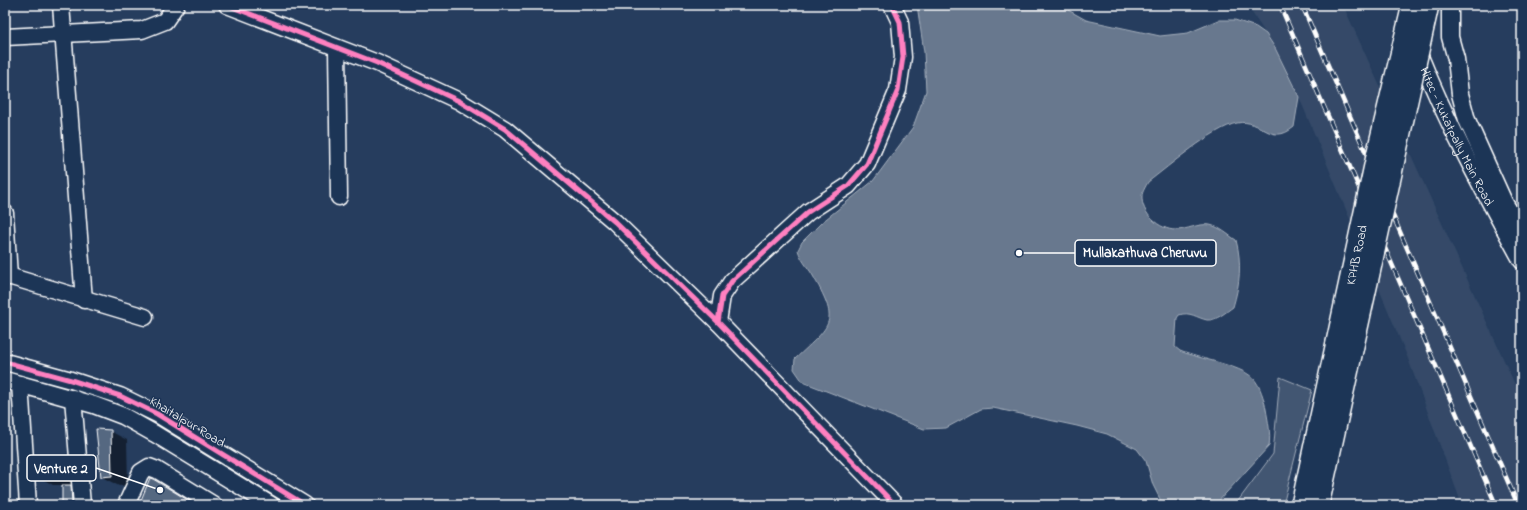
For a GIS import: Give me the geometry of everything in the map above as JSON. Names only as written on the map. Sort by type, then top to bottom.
[{"type":"main road","name":"KPHB Road","points":[[1302,505],[1379,147],[1413,5]]},
{"type":"main road","name":"KPHB Road","points":[[1318,505],[1428,5]]},
{"type":"street","points":[[61,5],[84,300]]},
{"type":"street","points":[[5,37],[142,30],[165,21],[173,12],[176,5]]},
{"type":"street","points":[[227,5],[377,63],[459,100],[505,129],[615,222],[718,322],[895,505]]},
{"type":"street","points":[[718,322],[722,296],[732,280],[808,212],[848,186],[868,164],[898,90],[903,57],[900,22],[892,5]]},
{"type":"street","name":"Hitec - Kukatpally Main Road","points":[[1405,5],[1411,32],[1428,75],[1461,144],[1522,261]]},
{"type":"street","points":[[1435,5],[1449,24]]},
{"type":"street","name":"Hitec - Kukatpally Main Road","points":[[1450,5],[1449,24],[1460,94],[1467,120],[1504,202],[1522,232]]},
{"type":"street","points":[[337,48],[339,197]]},
{"type":"street","points":[[1504,202],[1522,209]]},
{"type":"street","points":[[5,213],[7,276],[145,317]]},
{"type":"street","name":"Khaitalpur Road","points":[[5,362],[71,380],[132,402],[157,414],[305,505]]},
{"type":"street","points":[[28,505],[12,382],[73,398],[123,416],[271,505]]},
{"type":"street","points":[[73,398],[82,505]]},
{"type":"street","points":[[126,505],[141,472],[149,467],[158,470],[214,505]]},
{"type":"shaded area","points":[[917,5],[1063,5],[1068,10],[1086,20],[1160,36],[1188,33],[1219,20],[1235,20],[1256,27],[1266,34],[1275,48],[1299,97],[1294,127],[1286,132],[1278,134],[1272,133],[1253,124],[1237,123],[1227,126],[1191,148],[1148,182],[1142,194],[1144,208],[1152,219],[1163,227],[1176,230],[1201,225],[1210,225],[1221,229],[1236,240],[1240,265],[1233,307],[1221,316],[1210,320],[1187,314],[1179,315],[1177,318],[1175,347],[1188,354],[1239,369],[1247,373],[1258,384],[1266,409],[1270,441],[1269,446],[1215,505],[1163,505],[1153,485],[1146,461],[1137,449],[1107,434],[993,408],[981,409],[946,428],[924,429],[803,382],[794,369],[795,359],[818,337],[824,329],[828,321],[829,313],[821,290],[802,260],[798,250],[802,242],[821,223],[873,181],[913,127],[926,91],[924,52]]},
{"type":"shaded area","points":[[1247,5],[1343,5],[1522,400],[1522,505],[1462,505],[1407,356],[1299,97],[1275,48]]},
{"type":"shaded area","points":[[1280,377],[1312,390],[1283,505],[1235,505],[1273,454]]},
{"type":"building","points":[[96,429],[111,430],[112,476],[101,477]]},
{"type":"building","points":[[150,478],[153,479],[196,505],[139,505]]},
{"type":"building","points":[[62,485],[71,485],[72,505],[62,504]]},
{"type":"railway","points":[[1280,5],[1496,505]]},
{"type":"railway","points":[[1302,5],[1518,505]]},
{"type":"cycle path","points":[[227,5],[377,63],[459,101],[505,129],[615,222],[718,322],[895,505]]},
{"type":"cycle path","points":[[718,322],[722,296],[732,281],[808,212],[848,186],[867,164],[898,90],[903,57],[900,22],[892,5]]},
{"type":"cycle path","points":[[5,362],[71,380],[120,396],[157,414],[305,505]]},
{"type":"place","name":"Mullakathuva Cheruvu","points":[[1019,253]]},
{"type":"place","name":"Venture 2","points":[[160,490]]}]
